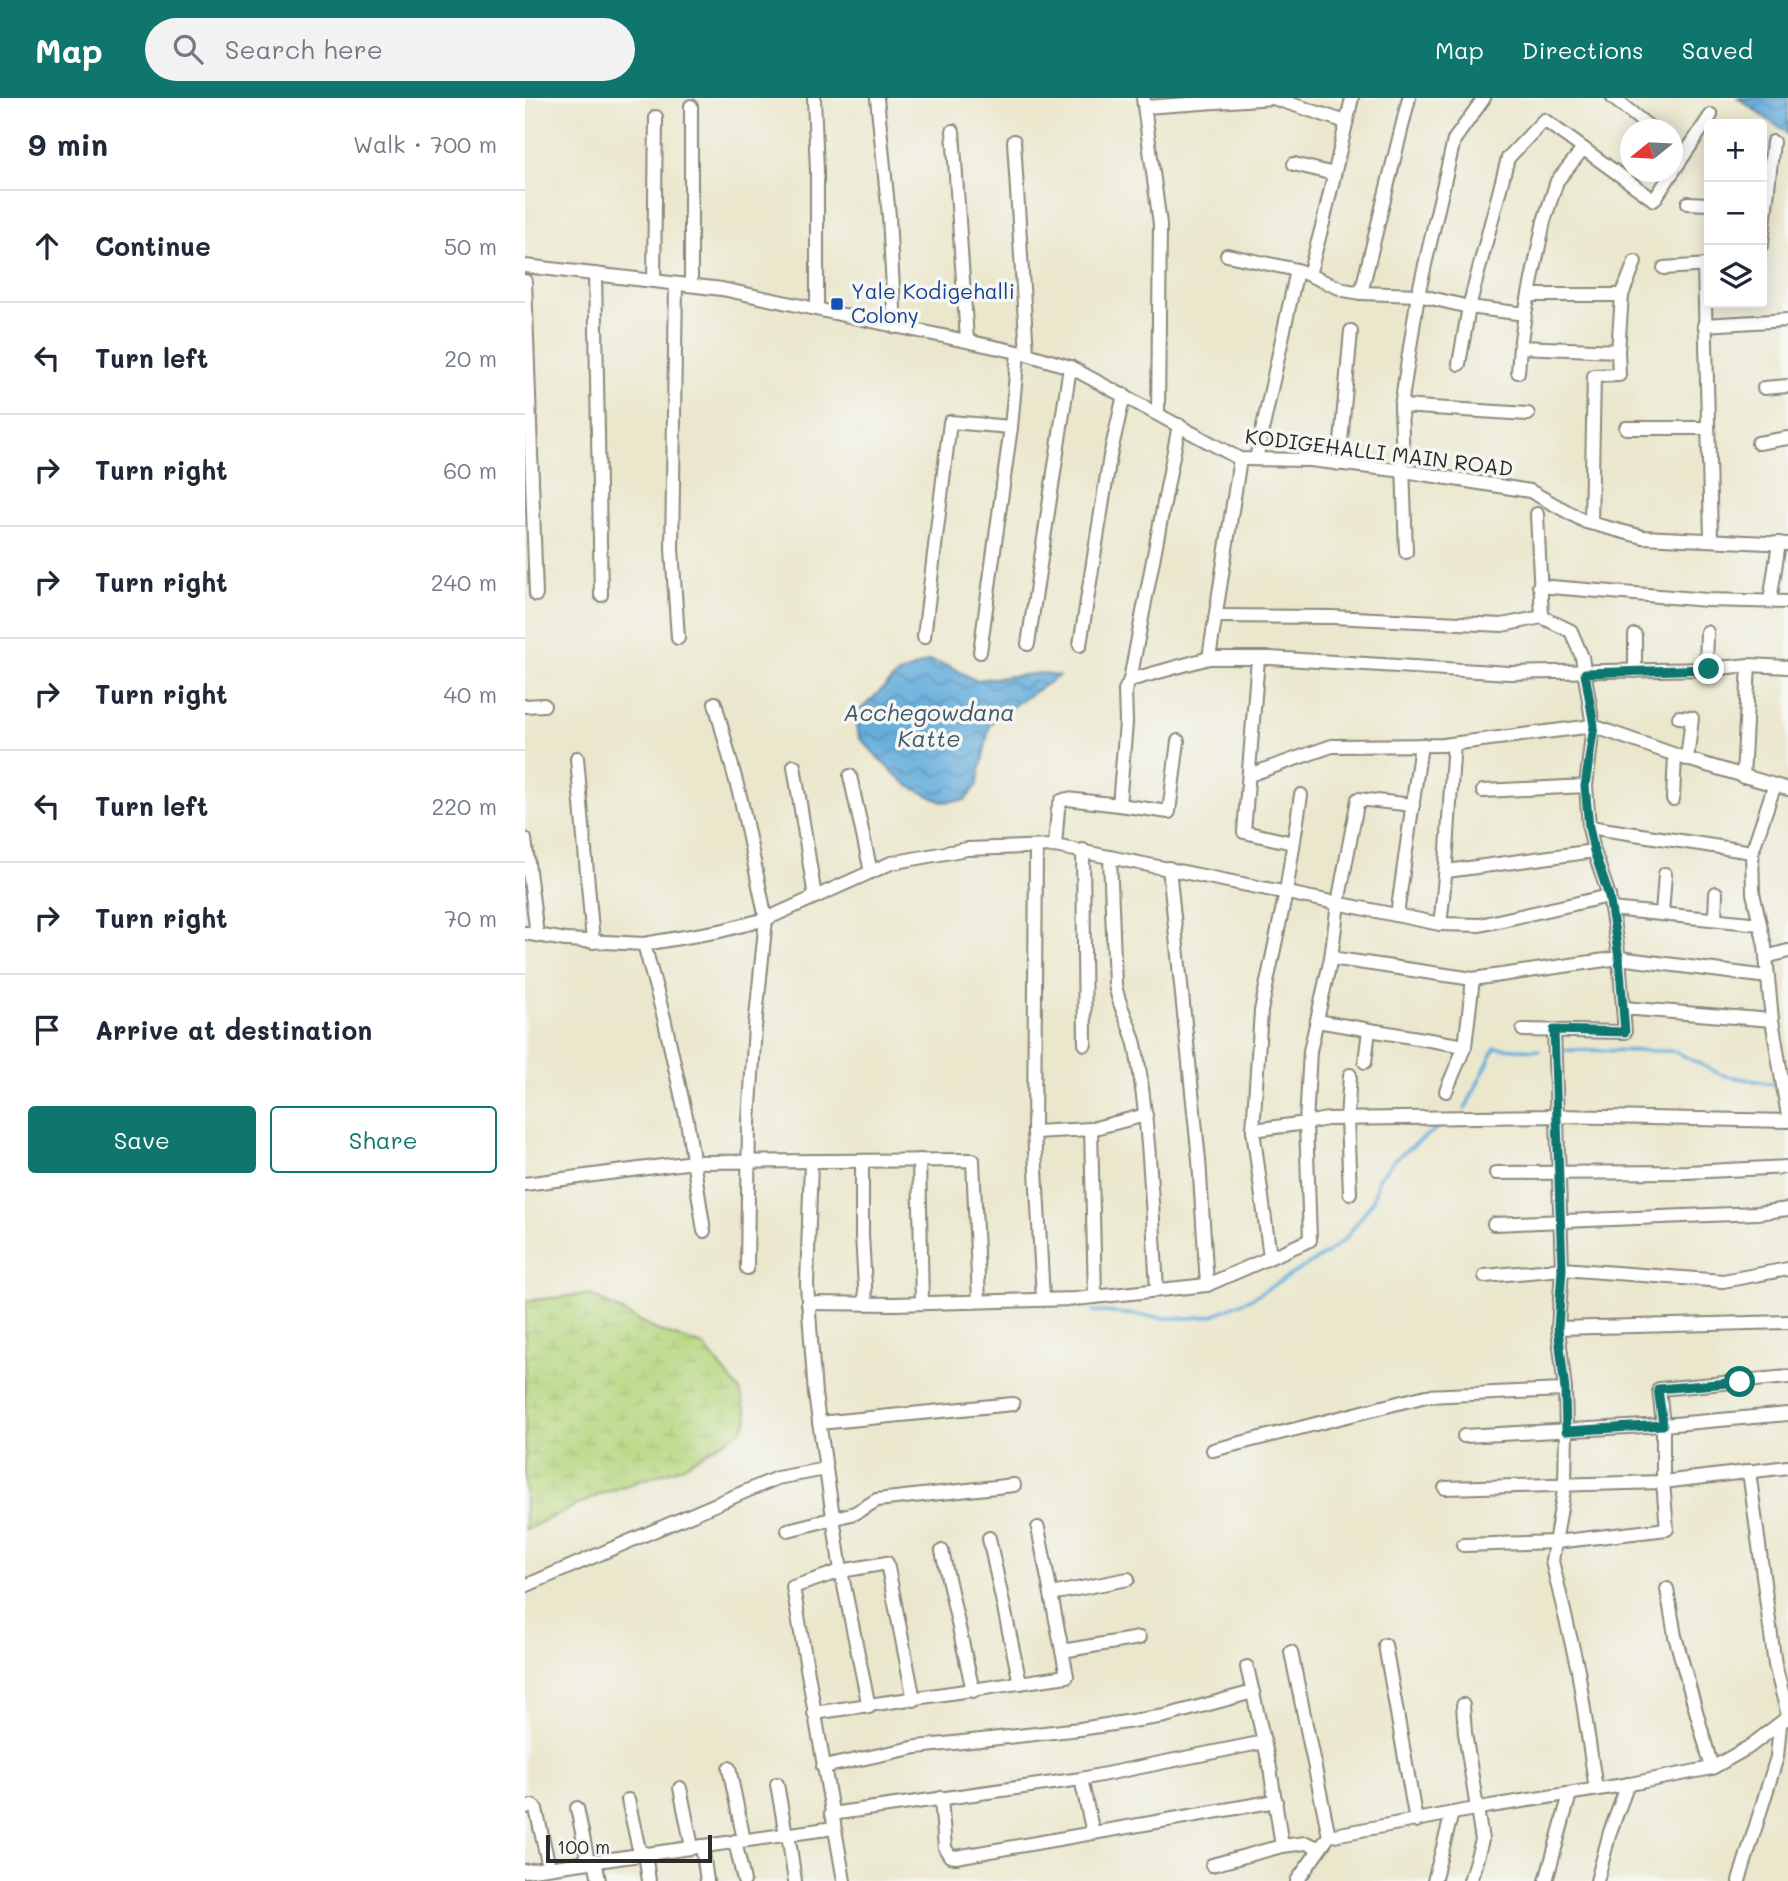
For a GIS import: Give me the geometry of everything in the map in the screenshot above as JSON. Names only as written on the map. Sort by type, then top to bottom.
[{"type":"street","points":[[814,98],[817,309]]},
{"type":"street","points":[[877,98],[889,216],[895,327]]},
{"type":"street","points":[[1158,413],[1160,224],[1144,103],[1273,98],[1302,103],[1346,122]]},
{"type":"street","points":[[1256,459],[1303,272],[1334,174],[1352,98]]},
{"type":"street","points":[[1361,293],[1409,98]]},
{"type":"street","points":[[1406,552],[1401,406],[1417,295],[1454,141],[1484,98]]},
{"type":"street","points":[[1613,98],[1639,119]]},
{"type":"street","points":[[691,106],[691,284]]},
{"type":"street","points":[[1459,364],[1469,307],[1507,158],[1544,120],[1654,200],[1711,115]]},
{"type":"street","points":[[654,281],[656,117]]},
{"type":"street","points":[[953,131],[967,340]]},
{"type":"street","points":[[980,652],[1022,354],[1014,141]]},
{"type":"street","points":[[1767,157],[1773,142]]},
{"type":"street","points":[[1518,372],[1525,314],[1544,221],[1557,181],[1583,149]]},
{"type":"street","points":[[1294,164],[1334,174]]},
{"type":"street","points":[[1688,203],[1704,204]]},
{"type":"street","points":[[1227,255],[1303,272],[1344,290],[1417,295],[1469,307],[1525,314]]},
{"type":"street","points":[[1591,523],[1594,376],[1619,375],[1622,295],[1635,262]]},
{"type":"street","points":[[1664,268],[1704,265]]},
{"type":"street","name":"KODIGEHALLI MAIN ROAD","points":[[525,266],[691,284],[967,340],[1022,354],[1070,367],[1240,459],[1310,460],[1404,471],[1530,491],[1591,523],[1643,537],[1784,543]]},
{"type":"street","points":[[595,274],[601,595]]},
{"type":"street","points":[[525,281],[537,595]]},
{"type":"street","points":[[676,284],[673,549],[678,638]]},
{"type":"street","points":[[1529,295],[1622,295]]},
{"type":"street","points":[[1706,308],[1711,538]]},
{"type":"street","points":[[1705,325],[1788,320]]},
{"type":"street","points":[[1339,464],[1351,331]]},
{"type":"street","points":[[1520,347],[1618,351]]},
{"type":"street","points":[[1028,644],[1070,367]]},
{"type":"street","points":[[1764,388],[1788,386]]},
{"type":"street","points":[[1080,645],[1110,456],[1124,395]]},
{"type":"street","points":[[1401,406],[1528,414]]},
{"type":"street","points":[[924,638],[950,422],[1011,427]]},
{"type":"street","points":[[1119,804],[1126,723],[1125,690],[1130,680],[1179,425]]},
{"type":"street","points":[[1626,428],[1707,428]]},
{"type":"street","points":[[1758,443],[1788,438]]},
{"type":"street","points":[[1209,659],[1240,459]]},
{"type":"street","points":[[1537,514],[1542,617]]},
{"type":"street","points":[[1770,601],[1784,543]]},
{"type":"street","points":[[1539,586],[1707,600],[1788,602]]},
{"type":"street","points":[[1216,616],[1332,617],[1501,625],[1542,617],[1571,631],[1582,657],[1594,726],[1585,786],[1589,827],[1610,902],[1619,958],[1625,1032],[1523,1030]]},
{"type":"street","points":[[1706,669],[1707,632]]},
{"type":"street","points":[[1635,635],[1635,671]]},
{"type":"street","points":[[1130,680],[1209,659],[1258,659],[1509,673],[1706,669],[1749,665],[1788,667]]},
{"type":"street","points":[[1258,659],[1244,832],[1293,843]]},
{"type":"street","points":[[1744,777],[1749,665]]},
{"type":"street","points":[[715,703],[741,800],[766,919],[755,1027],[748,1161],[747,1268]]},
{"type":"street","points":[[525,706],[544,705]]},
{"type":"street","points":[[1673,799],[1692,718],[1679,717]]},
{"type":"street","points":[[1248,775],[1332,746],[1454,744],[1594,726],[1681,757],[1788,789]]},
{"type":"street","points":[[1055,846],[1058,809],[1061,801],[1067,799],[1169,812],[1178,741]]},
{"type":"street","points":[[1440,924],[1447,871],[1454,744]]},
{"type":"street","points":[[1397,915],[1421,746]]},
{"type":"street","points":[[577,758],[593,942]]},
{"type":"street","points":[[794,766],[815,897]]},
{"type":"street","points":[[850,776],[871,872]]},
{"type":"street","points":[[1483,791],[1585,786]]},
{"type":"street","points":[[1253,1130],[1347,1119],[1558,1116],[1788,1118],[1772,1020],[1766,957],[1753,893],[1752,852],[1774,786]]},
{"type":"street","points":[[1270,1257],[1253,1130],[1261,1011],[1286,892],[1301,795]]},
{"type":"street","points":[[808,1303],[922,1303],[1094,1297],[1207,1285],[1310,1240],[1306,1122],[1310,1051],[1331,958],[1338,903],[1358,799],[1413,805]]},
{"type":"street","points":[[1589,827],[1752,852]]},
{"type":"street","points":[[525,839],[531,934],[593,942],[644,944],[720,931],[766,919],[891,863],[967,849],[1036,846],[1083,850],[1440,924],[1480,925],[1610,902],[1662,914],[1760,924]]},
{"type":"street","points":[[1036,846],[1034,1132],[1043,1299]]},
{"type":"street","points":[[1083,850],[1084,1044]]},
{"type":"street","points":[[1447,871],[1594,851]]},
{"type":"street","points":[[1110,857],[1117,1001],[1136,1045],[1146,1115],[1157,1289]]},
{"type":"street","points":[[1168,868],[1199,1160],[1207,1285]]},
{"type":"street","points":[[1662,914],[1665,874]]},
{"type":"street","points":[[1715,919],[1716,893]]},
{"type":"street","points":[[644,944],[687,1121],[704,1231]]},
{"type":"street","points":[[1766,957],[1788,951]]},
{"type":"street","points":[[1331,958],[1473,979],[1619,958],[1768,977]]},
{"type":"street","points":[[1446,1091],[1465,1046],[1473,979]]},
{"type":"street","points":[[1623,1008],[1772,1020]]},
{"type":"street","points":[[1317,1021],[1465,1046]]},
{"type":"street","points":[[1365,1062],[1370,1030]]},
{"type":"street","points":[[1554,1030],[1562,1269],[1558,1328],[1565,1390],[1566,1431],[1565,1484],[1552,1560],[1578,1670],[1596,1789]]},
{"type":"street","points":[[1350,1074],[1347,1119],[1350,1193]]},
{"type":"street","points":[[1034,1132],[1091,1129],[1146,1115]]},
{"type":"street","points":[[1091,1129],[1094,1297]]},
{"type":"street","points":[[919,1160],[922,1303]]},
{"type":"street","points":[[525,1184],[693,1163],[973,1160],[979,1301]]},
{"type":"street","points":[[811,1161],[808,1303],[819,1423],[841,1571],[869,1707]]},
{"type":"street","points":[[863,1161],[862,1235],[866,1304]]},
{"type":"street","points":[[1496,1173],[1687,1172],[1788,1167]]},
{"type":"street","points":[[1494,1224],[1757,1213],[1788,1209]]},
{"type":"street","points":[[1485,1276],[1562,1269],[1723,1281],[1788,1269]]},
{"type":"street","points":[[1558,1328],[1788,1322]]},
{"type":"street","points":[[1463,1545],[1556,1542],[1667,1529],[1663,1482],[1663,1425],[1658,1389],[1788,1377]]},
{"type":"street","points":[[1213,1450],[1426,1396],[1565,1390]]},
{"type":"street","points":[[819,1423],[1013,1404]]},
{"type":"street","points":[[1464,1436],[1663,1425],[1788,1414]]},
{"type":"street","points":[[1445,1488],[1663,1482],[1788,1467]]},
{"type":"street","points":[[525,1586],[777,1478],[826,1469]]},
{"type":"street","points":[[1739,1881],[1777,1757],[1785,1719],[1762,1585],[1749,1471]]},
{"type":"street","points":[[788,1530],[855,1513],[877,1500],[1014,1485]]},
{"type":"street","points":[[814,1713],[1067,1676],[1038,1528]]},
{"type":"street","points":[[989,1538],[1020,1683]]},
{"type":"street","points":[[942,1551],[973,1690]]},
{"type":"street","points":[[843,1881],[793,1587],[841,1571],[887,1563],[914,1700]]},
{"type":"street","points":[[1051,1594],[1128,1579]]},
{"type":"street","points":[[1667,1589],[1675,1636],[1712,1768]]},
{"type":"street","points":[[1062,1651],[1139,1638]]},
{"type":"street","points":[[1385,1645],[1416,1821]]},
{"type":"street","points":[[1775,1652],[1788,1648]]},
{"type":"street","points":[[1291,1652],[1329,1836]]},
{"type":"street","points":[[1247,1667],[1276,1801],[1282,1846]]},
{"type":"street","points":[[823,1767],[917,1747],[1080,1729],[1165,1716],[1253,1692]]},
{"type":"street","points":[[1463,1705],[1482,1840],[1470,1881]]},
{"type":"street","points":[[1297,1881],[1329,1836],[1712,1768],[1749,1747],[1785,1719]]},
{"type":"street","points":[[831,1814],[1081,1779],[1264,1742]]},
{"type":"street","points":[[729,1768],[744,1881]]},
{"type":"street","points":[[1081,1779],[1093,1833]]},
{"type":"street","points":[[777,1784],[795,1881]]},
{"type":"street","points":[[1597,1881],[1610,1832],[1628,1784]]},
{"type":"street","points":[[680,1788],[707,1881]]},
{"type":"street","points":[[1546,1881],[1570,1794]]},
{"type":"street","points":[[941,1798],[946,1848],[950,1856],[957,1857],[1276,1801]]},
{"type":"street","points":[[628,1800],[649,1881]]},
{"type":"street","points":[[525,1807],[533,1806],[536,1809],[549,1867]]},
{"type":"street","points":[[577,1808],[599,1881]]},
{"type":"street","points":[[1433,1881],[1452,1814]]},
{"type":"street","points":[[525,1871],[834,1828]]},
{"type":"street","points":[[1212,1865],[1282,1846],[1306,1843],[1319,1848]]},
{"type":"green space","points":[[589,1294],[654,1329],[704,1346],[740,1391],[748,1418],[742,1430],[682,1467],[601,1494],[525,1530],[525,1301]]},
{"type":"water","points":[[1738,98],[1788,98],[1788,134]]},
{"type":"water","name":"Acchegowdana Katte","points":[[929,661],[949,666],[975,680],[1042,673],[1059,676],[990,724],[977,786],[965,800],[942,802],[909,786],[859,737],[855,715],[897,675]]},
{"type":"waterway","points":[[1465,1109],[1495,1048],[1539,1050]]},
{"type":"waterway","points":[[1563,1050],[1674,1051],[1722,1075],[1773,1084]]},
{"type":"waterway","points":[[1093,1311],[1189,1318],[1211,1316],[1252,1298],[1326,1254],[1345,1239],[1373,1201],[1378,1179],[1394,1160],[1441,1125]]},
{"type":"place","name":"Yale Kodigehalli Colony","points":[[837,304]]},
{"type":"route","points":[[1709,669],[1585,673],[1594,726],[1585,786],[1589,827],[1609,896],[1619,958],[1625,1032],[1554,1030],[1562,1269],[1558,1328],[1565,1390],[1566,1431],[1663,1425],[1658,1389],[1740,1382]]}]
